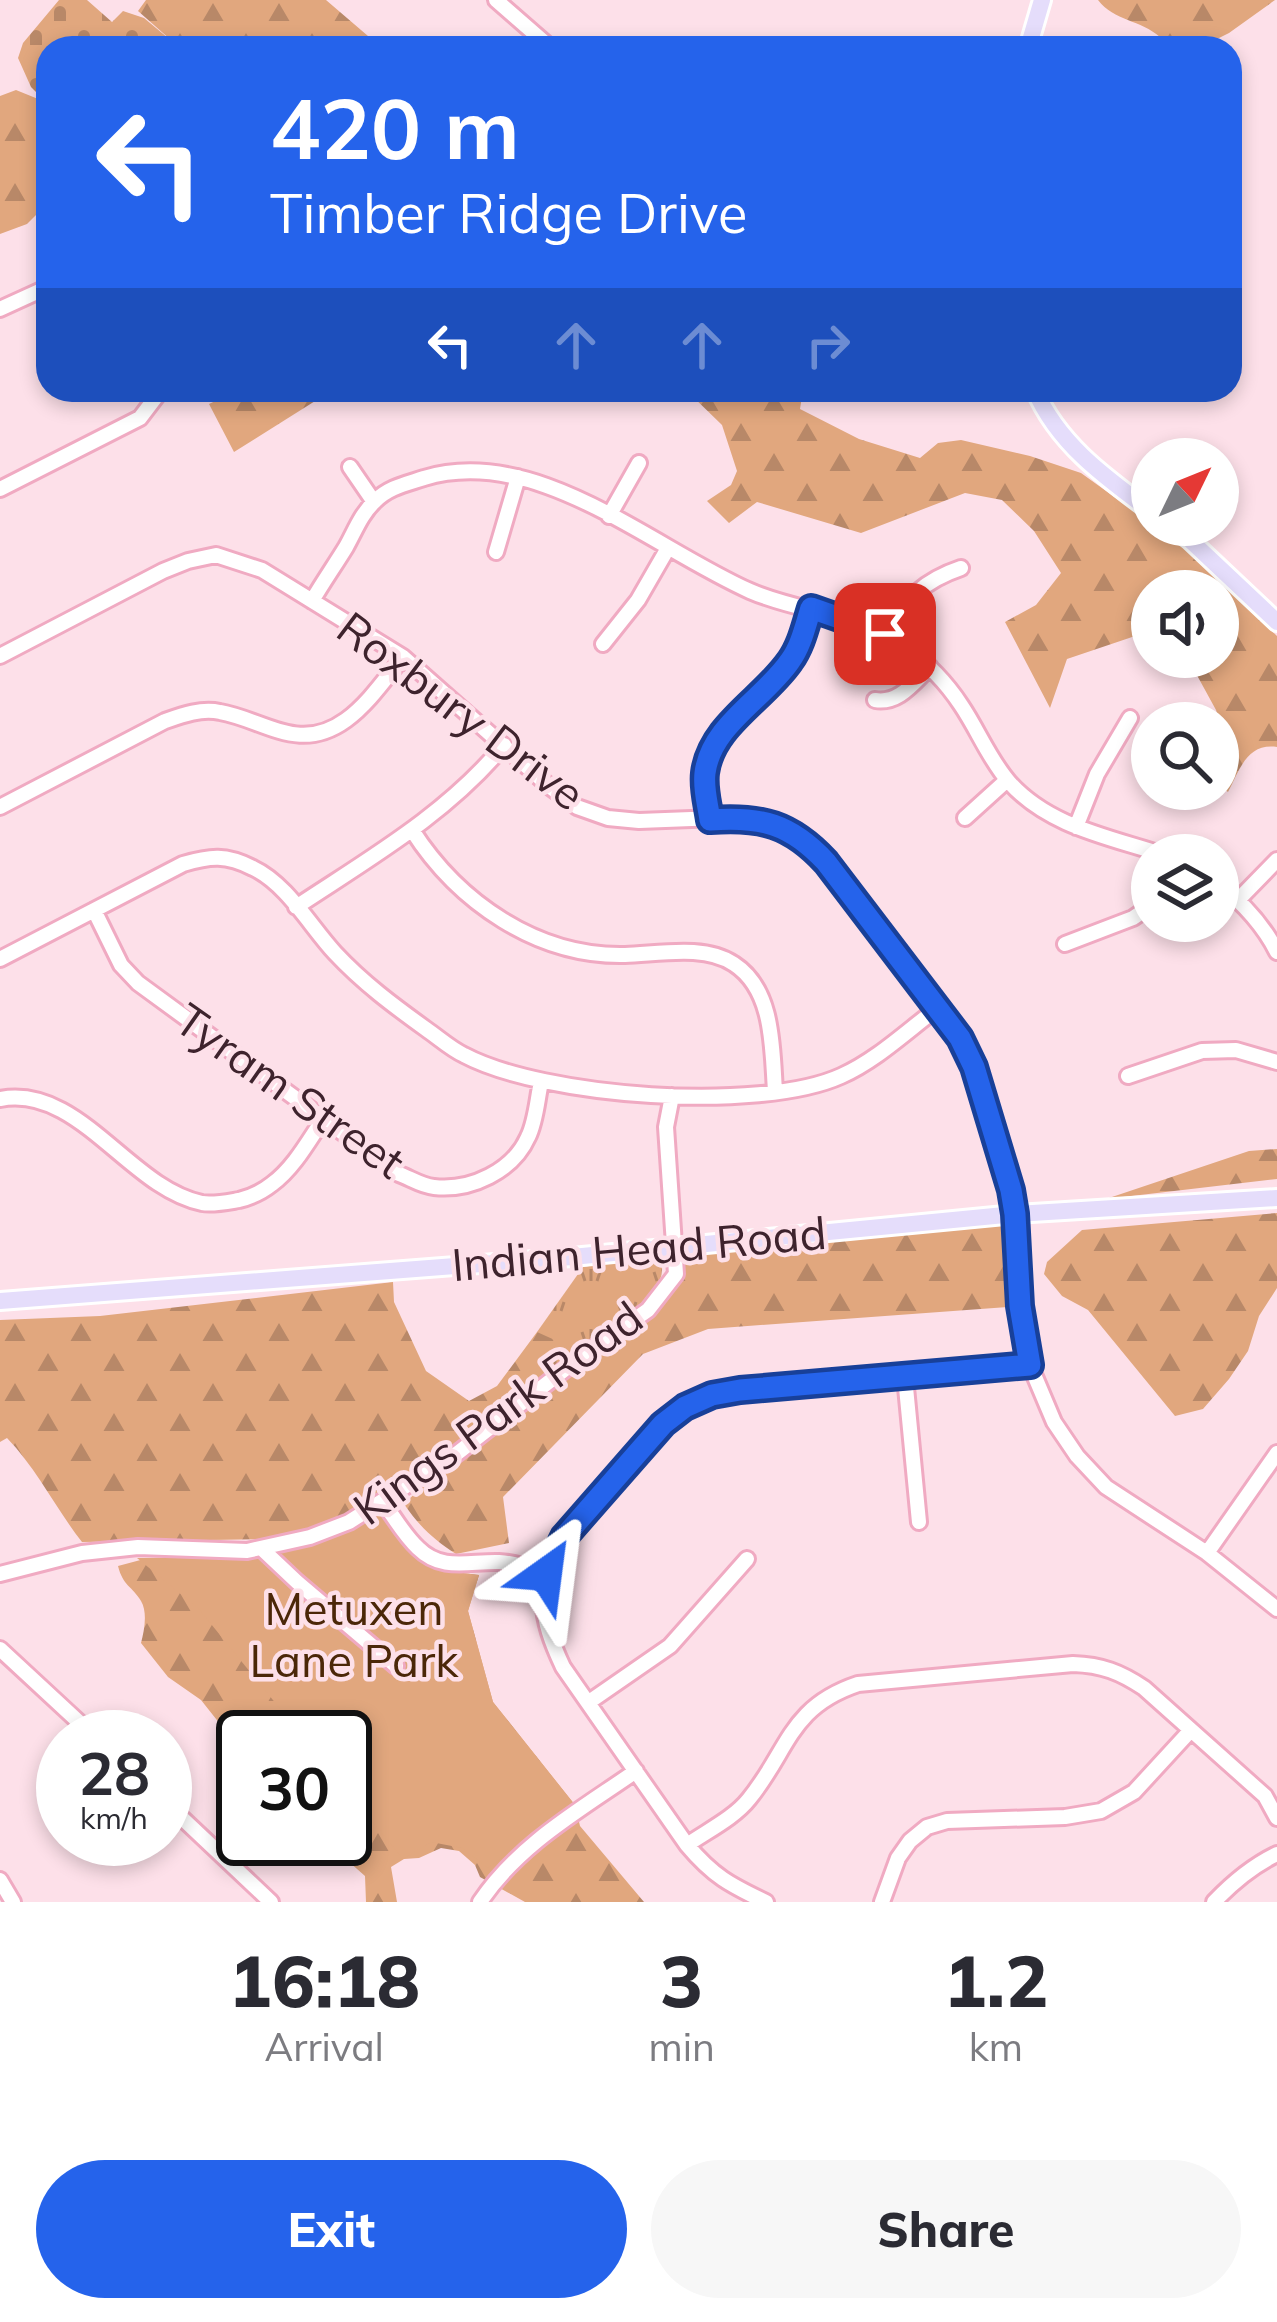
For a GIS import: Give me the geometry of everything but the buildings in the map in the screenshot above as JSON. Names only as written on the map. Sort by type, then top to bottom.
[{"type":"main road","points":[[1032,36],[1042,0]]},
{"type":"main road","points":[[1043,402],[1071,446],[1131,496]]},
{"type":"main road","points":[[1196,546],[1277,622]]},
{"type":"main road","name":"Indian Head Road","points":[[0,1301],[572,1258],[1015,1214],[1277,1198]]},
{"type":"street","points":[[496,0],[537,36]]},
{"type":"street","points":[[0,309],[36,292]]},
{"type":"street","points":[[0,489],[140,418],[152,402]]},
{"type":"street","points":[[609,516],[639,463]]},
{"type":"street","points":[[350,467],[374,502]]},
{"type":"street","points":[[312,601],[360,518],[389,489],[445,472],[483,470],[556,487],[754,592],[885,634],[930,667],[962,706],[1007,780],[1042,809],[1076,827],[1131,844]]},
{"type":"street","points":[[496,552],[518,477]]},
{"type":"street","points":[[603,644],[638,600],[668,548]]},
{"type":"street","name":"Roxbury Drive","points":[[0,656],[164,571],[216,555],[262,569],[403,657],[577,807],[608,818],[639,821],[744,817],[776,824],[807,842],[939,1007],[974,1067],[1011,1190],[1030,1365],[1054,1422],[1106,1486],[1207,1553],[1277,1609]]},
{"type":"street","points":[[885,634],[914,593],[961,568]]},
{"type":"street","points":[[710,820],[704,786],[712,748],[789,663],[811,608]]},
{"type":"street","points":[[0,807],[188,712],[215,710],[289,735],[340,724],[360,709],[403,657]]},
{"type":"street","points":[[875,700],[896,699],[930,667]]},
{"type":"street","points":[[1076,827],[1097,774],[1130,718]]},
{"type":"street","points":[[296,907],[458,796],[504,745]]},
{"type":"street","points":[[965,818],[1007,780]]},
{"type":"street","points":[[412,830],[454,884],[540,941],[575,952],[710,954],[733,963],[752,981],[763,1001],[775,1090]]},
{"type":"street","points":[[0,959],[183,864],[210,856],[257,869],[273,881],[373,991],[461,1054],[509,1075],[541,1082],[726,1097],[817,1084],[842,1076],[939,1007]]},
{"type":"street","points":[[1239,899],[1277,860]]},
{"type":"street","points":[[1239,901],[1268,933],[1277,952]]},
{"type":"street","name":"Tyram Street","points":[[94,910],[121,965],[138,983],[399,1174],[430,1187],[460,1186],[521,1162],[541,1082]]},
{"type":"street","points":[[1065,944],[1131,918]]},
{"type":"street","points":[[1128,1076],[1202,1051],[1236,1050],[1277,1062]]},
{"type":"street","points":[[0,1099],[20,1095],[44,1101],[159,1183],[205,1204],[253,1196],[274,1184],[324,1118]]},
{"type":"street","points":[[672,1096],[666,1127],[676,1247]]},
{"type":"street","name":"Kings Park Road","points":[[0,1574],[82,1553],[138,1547],[247,1551],[310,1537],[349,1522],[455,1455],[648,1310],[676,1274],[676,1247]]},
{"type":"street","points":[[766,1902],[706,1868],[563,1667],[548,1636],[543,1604],[546,1574],[564,1537],[663,1424],[712,1395],[1030,1365]]},
{"type":"street","points":[[905,1377],[919,1522]]},
{"type":"street","points":[[1207,1553],[1277,1453]]},
{"type":"street","points":[[383,1502],[418,1548],[435,1561],[520,1564],[546,1574]]},
{"type":"street","points":[[262,1548],[396,1666]]},
{"type":"street","points":[[589,1702],[670,1646],[747,1559]]},
{"type":"street","points":[[0,1648],[66,1710]]},
{"type":"street","points":[[687,1845],[748,1801],[795,1726],[836,1691],[858,1684],[1073,1664],[1102,1665],[1144,1688],[1265,1796],[1277,1818]]},
{"type":"street","points":[[882,1902],[898,1858],[926,1827],[947,1821],[1065,1817],[1101,1811],[1134,1792],[1191,1730]]},
{"type":"street","points":[[480,1902],[527,1846],[636,1771]]},
{"type":"street","points":[[192,1827],[271,1902]]},
{"type":"street","points":[[1214,1902],[1237,1879],[1277,1854]]},
{"type":"street","points":[[0,1880],[14,1902]]},
{"type":"green space","points":[[59,0],[87,0],[112,22],[123,11],[144,18],[166,36],[36,36],[36,92],[18,58],[23,43]]},
{"type":"green space","points":[[146,0],[326,0],[368,36],[166,36],[138,11]]},
{"type":"green space","points":[[1098,0],[1275,0],[1223,36],[1158,36]]},
{"type":"green space","points":[[16,90],[36,98],[36,215],[27,224],[0,234],[0,96]]},
{"type":"green space","points":[[213,402],[314,402],[234,452],[209,404]]},
{"type":"green space","points":[[698,402],[801,402],[800,409],[859,439],[920,458],[938,443],[961,440],[1081,473],[1131,509],[1131,546],[1183,546],[1208,570],[1131,570],[1131,637],[1067,659],[1050,708],[1005,622],[1036,605],[1061,573],[1034,531],[1002,500],[965,493],[861,533],[757,502],[729,523],[707,501],[731,485],[737,471],[722,425]]},
{"type":"green space","points":[[1239,600],[1277,636],[1277,747],[1251,753],[1239,771],[1239,702],[1212,702],[1198,678],[1239,678]]},
{"type":"green space","points":[[1277,1149],[1277,1179],[1106,1199],[1249,1151]]},
{"type":"green space","points":[[1277,1213],[1277,1288],[1259,1316],[1248,1351],[1203,1409],[1175,1416],[1088,1310],[1062,1296],[1044,1274],[1047,1262],[1082,1230]]},
{"type":"green space","points":[[1015,1214],[1020,1306],[708,1329],[643,1354],[503,1497],[509,1543],[456,1554],[427,1532],[404,1504],[455,1455],[665,1290],[676,1247]]},
{"type":"green space","points":[[646,1257],[662,1265],[662,1271],[645,1303],[539,1384],[537,1332],[583,1267]]},
{"type":"green space","points":[[393,1282],[394,1302],[426,1371],[469,1401],[497,1386],[537,1332],[557,1341],[539,1384],[382,1496],[331,1524],[267,1539],[82,1542],[18,1450],[7,1438],[0,1442],[0,1320],[100,1316]]},
{"type":"green space","name":"Metuxen Lane Park","points":[[382,1508],[430,1563],[479,1575],[468,1611],[493,1702],[575,1805],[488,1868],[462,1848],[431,1842],[403,1859],[372,1821],[372,1710],[281,1710],[198,1608],[137,1558],[244,1557]]},
{"type":"green space","name":"Metuxen Lane Park","points":[[418,1557],[442,1571],[479,1575],[468,1611],[493,1702],[575,1805],[580,1826],[644,1902],[525,1902],[480,1877],[475,1865],[459,1851],[441,1848],[391,1867],[397,1902],[366,1902],[365,1876],[354,1866],[372,1866],[372,1710],[216,1710],[216,1719],[201,1700],[168,1677],[141,1643],[143,1606],[118,1566],[148,1558]]},
{"type":"route","points":[[546,1574],[564,1537],[663,1424],[712,1395],[1030,1365],[1011,1190],[974,1067],[960,1038],[807,842],[776,824],[744,817],[710,820],[704,786],[712,748],[789,663],[811,608],[885,634]]}]
